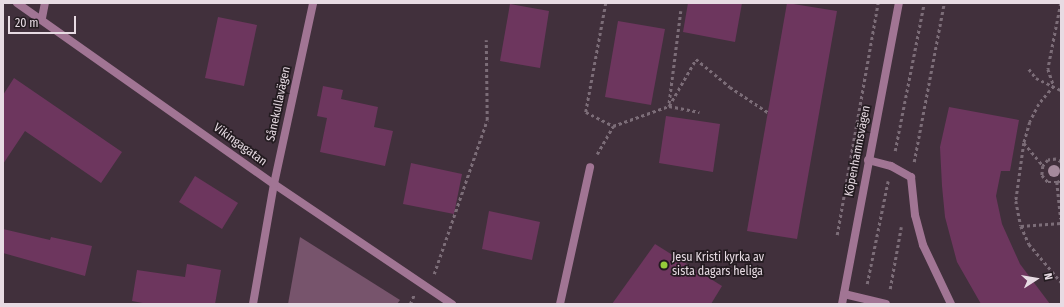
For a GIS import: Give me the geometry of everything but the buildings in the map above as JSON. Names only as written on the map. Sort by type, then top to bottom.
[{"type":"street","name":"Vikingagatan","points":[[17,3],[42,18],[274,184],[429,290],[452,304]]},
{"type":"street","points":[[42,18],[45,3]]},
{"type":"street","name":"Sånekullavägen","points":[[253,304],[274,184],[314,3]]},
{"type":"street","name":"Köpenhamnsvägen","points":[[842,304],[868,160],[899,3]]},
{"type":"street","points":[[868,160],[891,166],[911,178],[915,215],[923,245],[951,304]]},
{"type":"street","points":[[560,304],[590,167]]},
{"type":"street","points":[[844,294],[887,300]]},
{"type":"path","points":[[606,3],[586,112],[613,126]]},
{"type":"path","points":[[836,241],[878,3]]},
{"type":"path","points":[[911,178],[944,3]]},
{"type":"path","points":[[1054,86],[1048,69],[1061,3]]},
{"type":"path","points":[[669,106],[681,10]]},
{"type":"path","points":[[429,290],[487,120],[486,40]]},
{"type":"path","points":[[669,106],[696,59],[730,87],[769,113]]},
{"type":"path","points":[[1029,69],[1036,78],[1061,90]]},
{"type":"path","points":[[1054,86],[1039,104],[1024,143],[1016,201],[1021,226],[1035,254],[1061,282]]},
{"type":"path","points":[[590,167],[613,126],[669,106],[699,112]]},
{"type":"path","points":[[1024,143],[1043,166]]},
{"type":"path","points":[[1061,162],[1056,159],[1048,160],[1043,166],[1042,175],[1048,182],[1057,182],[1061,180]]},
{"type":"path","points":[[1057,182],[1061,219]]},
{"type":"path","points":[[887,300],[902,222]]},
{"type":"path","points":[[1021,226],[1061,223]]},
{"type":"shaded area","points":[[300,237],[400,300],[397,304],[288,304]]},
{"type":"place","name":"Jesu Kristi kyrka av sista dagars heliga","points":[[664,265]]}]
